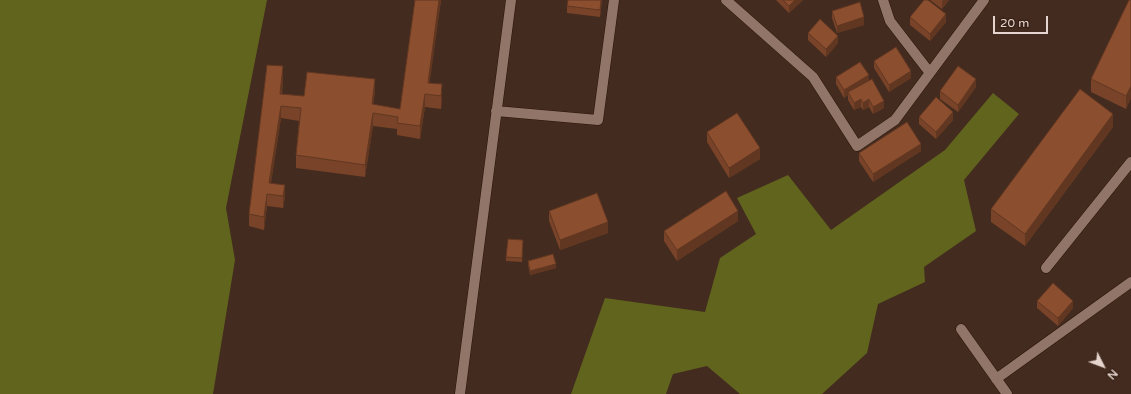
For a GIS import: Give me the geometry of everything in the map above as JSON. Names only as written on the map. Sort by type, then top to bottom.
[{"type":"street","points":[[460,394],[511,0]]},
{"type":"street","points":[[496,112],[598,120],[614,0]]},
{"type":"street","points":[[883,0],[890,21],[930,73]]},
{"type":"street","points":[[730,2],[813,76],[857,146],[895,120],[984,0]]},
{"type":"street","points":[[1046,268],[1131,162]]},
{"type":"street","points":[[996,379],[1131,282]]},
{"type":"street","points":[[961,329],[1007,394]]},
{"type":"shaded area","points":[[0,0],[267,0],[226,208],[235,260],[213,394],[0,394]]},
{"type":"shaded area","points":[[993,93],[1019,114],[964,180],[976,231],[924,267],[925,282],[878,304],[867,353],[822,394],[740,394],[707,366],[673,374],[666,394],[571,394],[605,298],[705,312],[720,258],[756,234],[737,198],[788,175],[831,230],[945,150]]},
{"type":"building","points":[[415,0],[439,0],[428,83],[442,84],[441,96],[425,94],[420,126],[397,123],[398,117],[373,113],[365,165],[296,155],[301,108],[281,106],[269,183],[285,185],[283,196],[267,194],[264,217],[249,214],[267,65],[283,66],[280,94],[304,96],[307,72],[375,79],[372,104],[400,109]]},
{"type":"building","points":[[568,0],[601,0],[600,10],[567,6]]},
{"type":"building","points":[[783,0],[795,0],[789,6]]},
{"type":"building","points":[[924,0],[928,0],[946,14],[930,34],[910,17]]},
{"type":"building","points":[[1129,0],[1131,0],[1131,86],[1126,96],[1091,79]]},
{"type":"building","points":[[860,2],[864,17],[837,26],[832,11]]},
{"type":"building","points":[[820,19],[838,36],[826,49],[808,33]]},
{"type":"building","points":[[896,47],[911,71],[889,85],[874,61]]},
{"type":"building","points":[[860,62],[869,75],[844,90],[836,77]]},
{"type":"building","points":[[958,66],[976,79],[958,105],[940,91]]},
{"type":"building","points":[[872,79],[884,101],[873,107],[869,99],[863,103],[861,99],[854,103],[848,92]]},
{"type":"building","points":[[1080,89],[1113,114],[1025,234],[991,209]]},
{"type":"building","points":[[936,97],[953,112],[936,132],[919,117]]},
{"type":"building","points":[[737,113],[760,148],[729,168],[707,132]]},
{"type":"building","points":[[907,122],[921,144],[873,174],[859,153]]},
{"type":"building","points":[[726,191],[738,211],[677,250],[664,231]]},
{"type":"building","points":[[597,193],[608,222],[560,240],[549,211]]},
{"type":"building","points":[[508,239],[523,240],[522,258],[506,257]]},
{"type":"building","points":[[553,254],[556,264],[530,271],[528,261]]},
{"type":"building","points":[[1053,283],[1073,301],[1058,318],[1037,301]]}]
